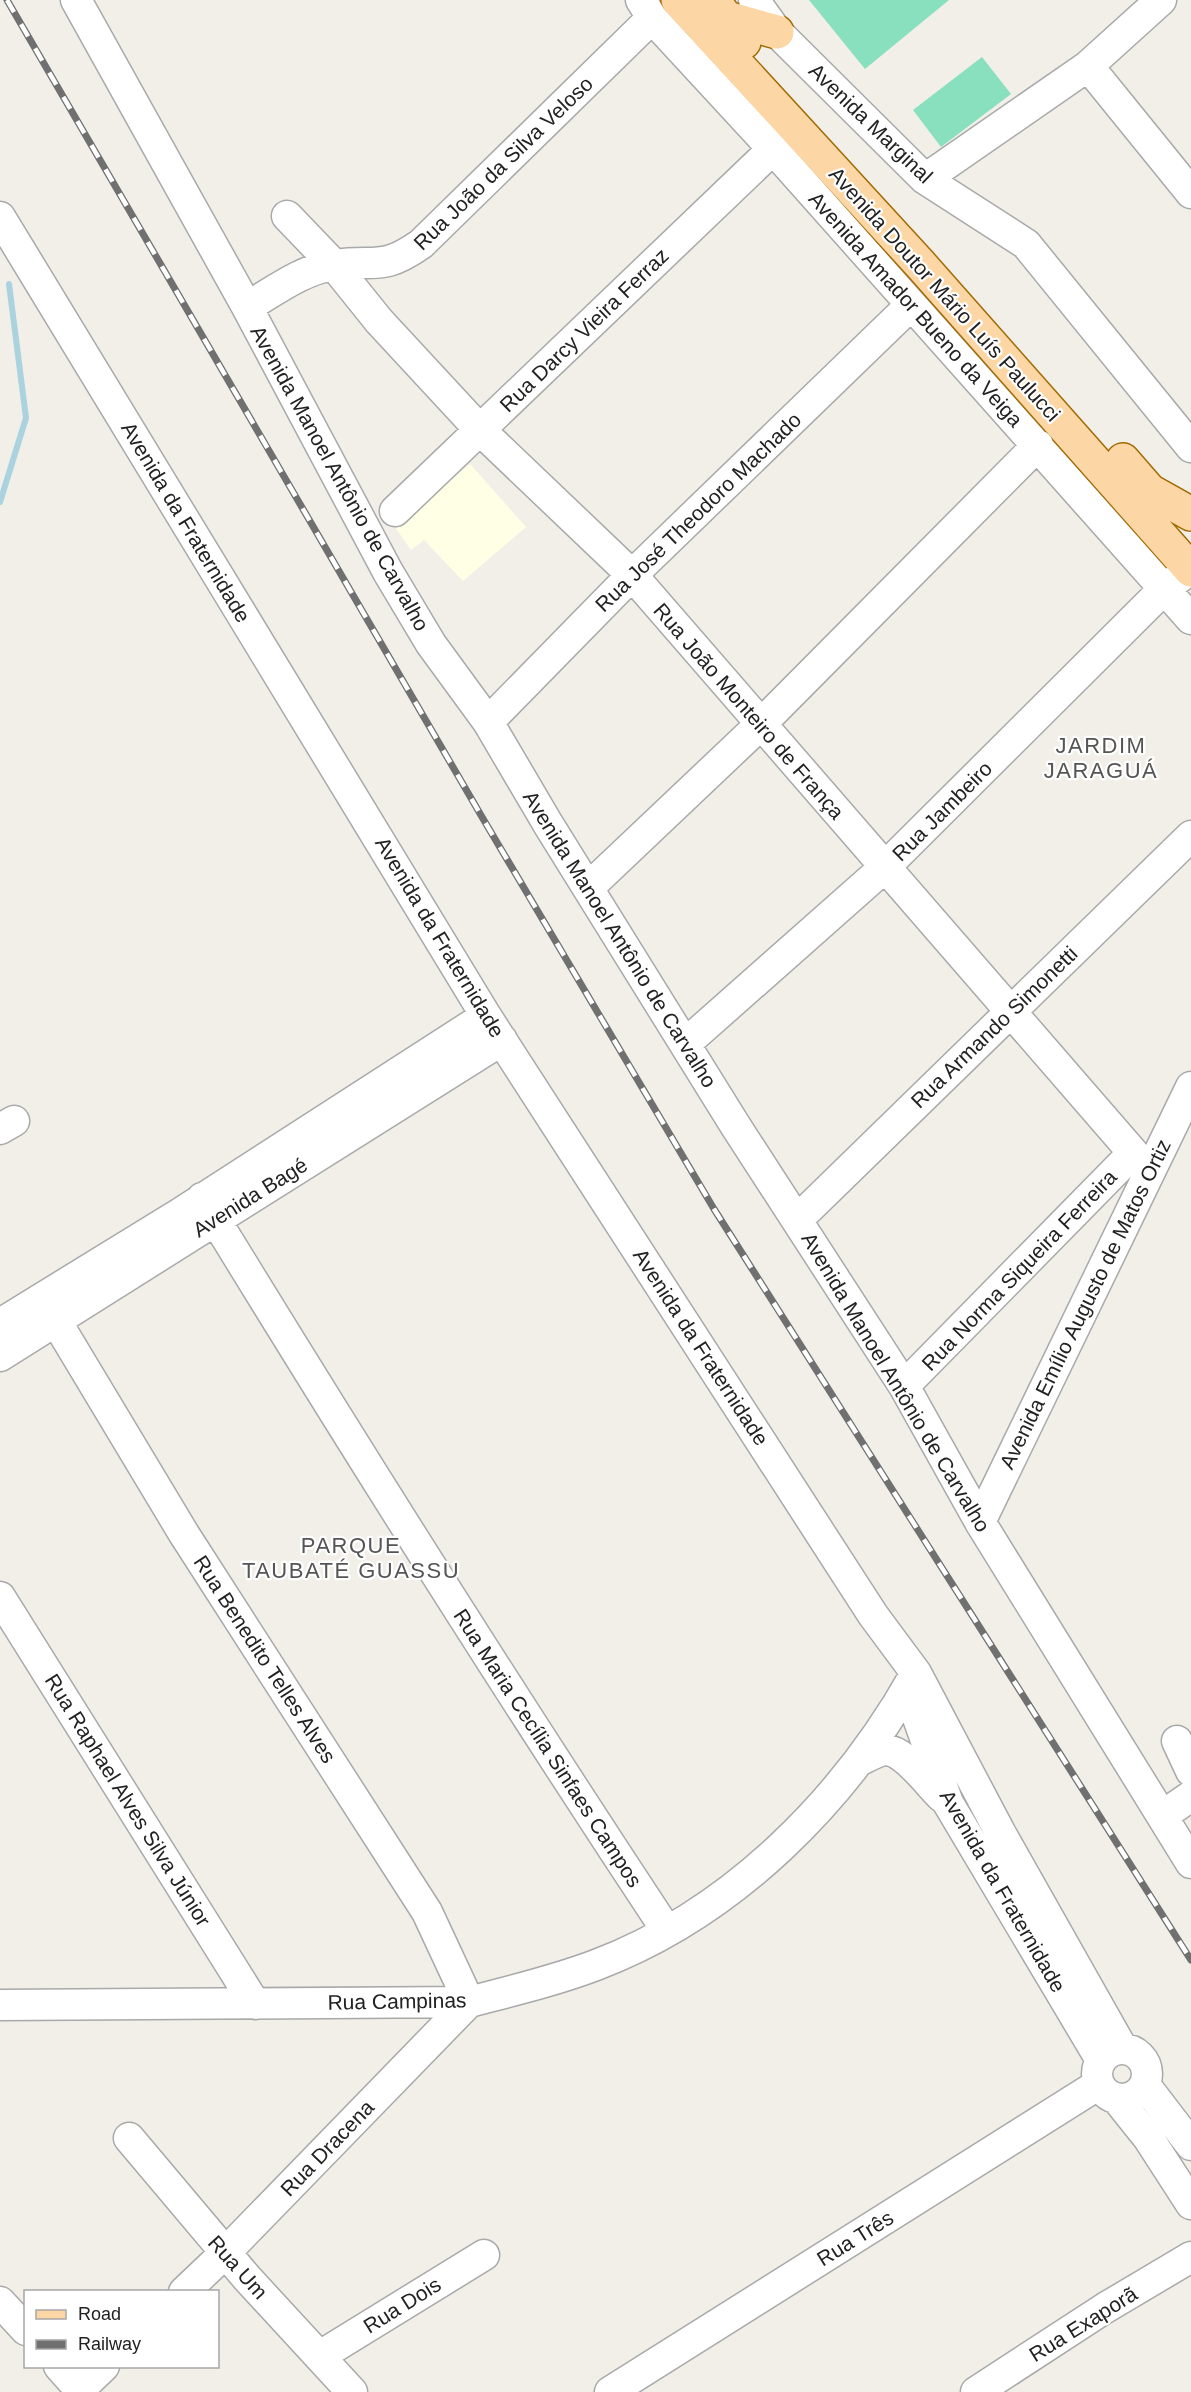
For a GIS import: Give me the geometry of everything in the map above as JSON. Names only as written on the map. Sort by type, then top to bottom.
[{"type":"main road","points":[[684,9],[777,32]]},
{"type":"main road","name":"Avenida Doutor Mário Luís Paulucci","points":[[684,9],[937,250],[1150,491],[1191,514]]},
{"type":"main road","name":"Avenida Doutor Mário Luís Paulucci","points":[[684,9],[929,273],[1191,569]]},
{"type":"street","name":"Avenida Manoel Antônio de Carvalho","points":[[76,0],[247,307],[388,572],[431,644],[488,722],[548,824],[685,1044],[904,1386],[980,1522],[1191,1863]]},
{"type":"street","name":"Avenida Marginal","points":[[754,0],[777,32],[925,179],[1026,244],[1191,447]]},
{"type":"street","points":[[925,179],[1088,66],[1161,0]]},
{"type":"street","name":"Rua João da Silva Veloso","points":[[247,307],[311,271],[333,265],[399,260],[421,244],[684,9]]},
{"type":"street","name":"Avenida Amador Bueno da Veiga","points":[[684,9],[773,149],[1191,619]]},
{"type":"street","points":[[1088,66],[1191,193]]},
{"type":"street","name":"Rua Darcy Vieira Ferraz","points":[[395,511],[773,149]]},
{"type":"street","name":"Rua João Monteiro de França","points":[[287,216],[333,265],[378,321],[480,430],[632,575],[1141,1162]]},
{"type":"street","name":"Avenida da Fraternidade","points":[[0,217],[494,1028],[896,1647],[912,1681],[1001,1834],[1110,2073]]},
{"type":"street","name":"Rua José Theodoro Machado","points":[[488,722],[632,575],[911,305]]},
{"type":"street","points":[[589,887],[760,724],[1038,445]]},
{"type":"street","name":"Rua Jambeiro","points":[[685,1044],[885,867],[1164,589],[1191,569]]},
{"type":"street","name":"Rua Armando Simonetti","points":[[798,1219],[1191,836]]},
{"type":"street","name":"Avenida Bagé","points":[[0,1324],[208,1209],[494,1028]]},
{"type":"street","name":"Avenida Emílio Augusto de Matos Ortiz","points":[[980,1522],[1141,1162],[1191,1087]]},
{"type":"street","name":"Rua Norma Siqueira Ferreira","points":[[904,1386],[1141,1162]]},
{"type":"street","name":"Avenida Bagé","points":[[0,1356],[56,1321],[208,1209]]},
{"type":"street","name":"Rua Maria Cecília Sinfaes Campos","points":[[208,1209],[509,1692],[667,1931]]},
{"type":"street","name":"Rua Benedito Telles Alves","points":[[56,1321],[184,1534],[427,1912],[469,2001]]},
{"type":"street","name":"Rua Raphael Alves Silva Júnior","points":[[0,1597],[255,2004]]},
{"type":"street","name":"Avenida da Fraternidade","points":[[912,1681],[927,1739],[948,1803],[1149,2139],[1191,2204]]},
{"type":"street","name":"Rua Campinas","points":[[0,2005],[469,2001],[531,1986],[597,1965],[667,1931],[758,1869],[840,1785],[877,1737],[912,1681]]},
{"type":"street","points":[[877,1737],[912,1735],[927,1739],[955,1766],[1001,1834]]},
{"type":"street","points":[[1177,1742],[1191,1772]]},
{"type":"street","points":[[859,1761],[883,1750],[894,1751],[907,1759],[948,1803]]},
{"type":"street","points":[[1162,1816],[1191,1796]]},
{"type":"street","name":"Rua Dracena","points":[[186,2290],[225,2253],[469,2001]]},
{"type":"street","name":"Avenida da Fraternidade","points":[[1110,2073],[1131,2050],[1144,2060],[1147,2068],[1145,2085],[1191,2145]]},
{"type":"street","points":[[1110,2073],[1133,2097],[1145,2085]]},
{"type":"street","name":"Rua Três","points":[[610,2392],[1110,2073]]},
{"type":"street","name":"Rua Um","points":[[129,2138],[225,2253],[352,2392]]},
{"type":"street","name":"Rua Dois","points":[[320,2356],[484,2255]]},
{"type":"street","name":"Rua Exaporã","points":[[976,2392],[1105,2308],[1191,2257]]},
{"type":"street","points":[[0,2302],[24,2328]]},
{"type":"street","points":[[60,2368],[79,2391],[103,2368]]},
{"type":"shaded area","points":[[470,464],[526,527],[463,581],[424,540],[411,550],[395,527]]},
{"type":"green space","points":[[809,0],[949,0],[865,69]]},
{"type":"green space","points":[[982,57],[1011,94],[941,147],[913,110]]},
{"type":"waterway","points":[[0,502],[26,418],[9,284]]},
{"type":"railway","points":[[7,0],[482,817],[714,1209],[1191,1960]]},
{"type":"district","name":"JARDIM JARAGUÁ","points":[[1101,758]]},
{"type":"district","name":"PARQUE TAUBATÉ GUASSU","points":[[351,1558]]}]
